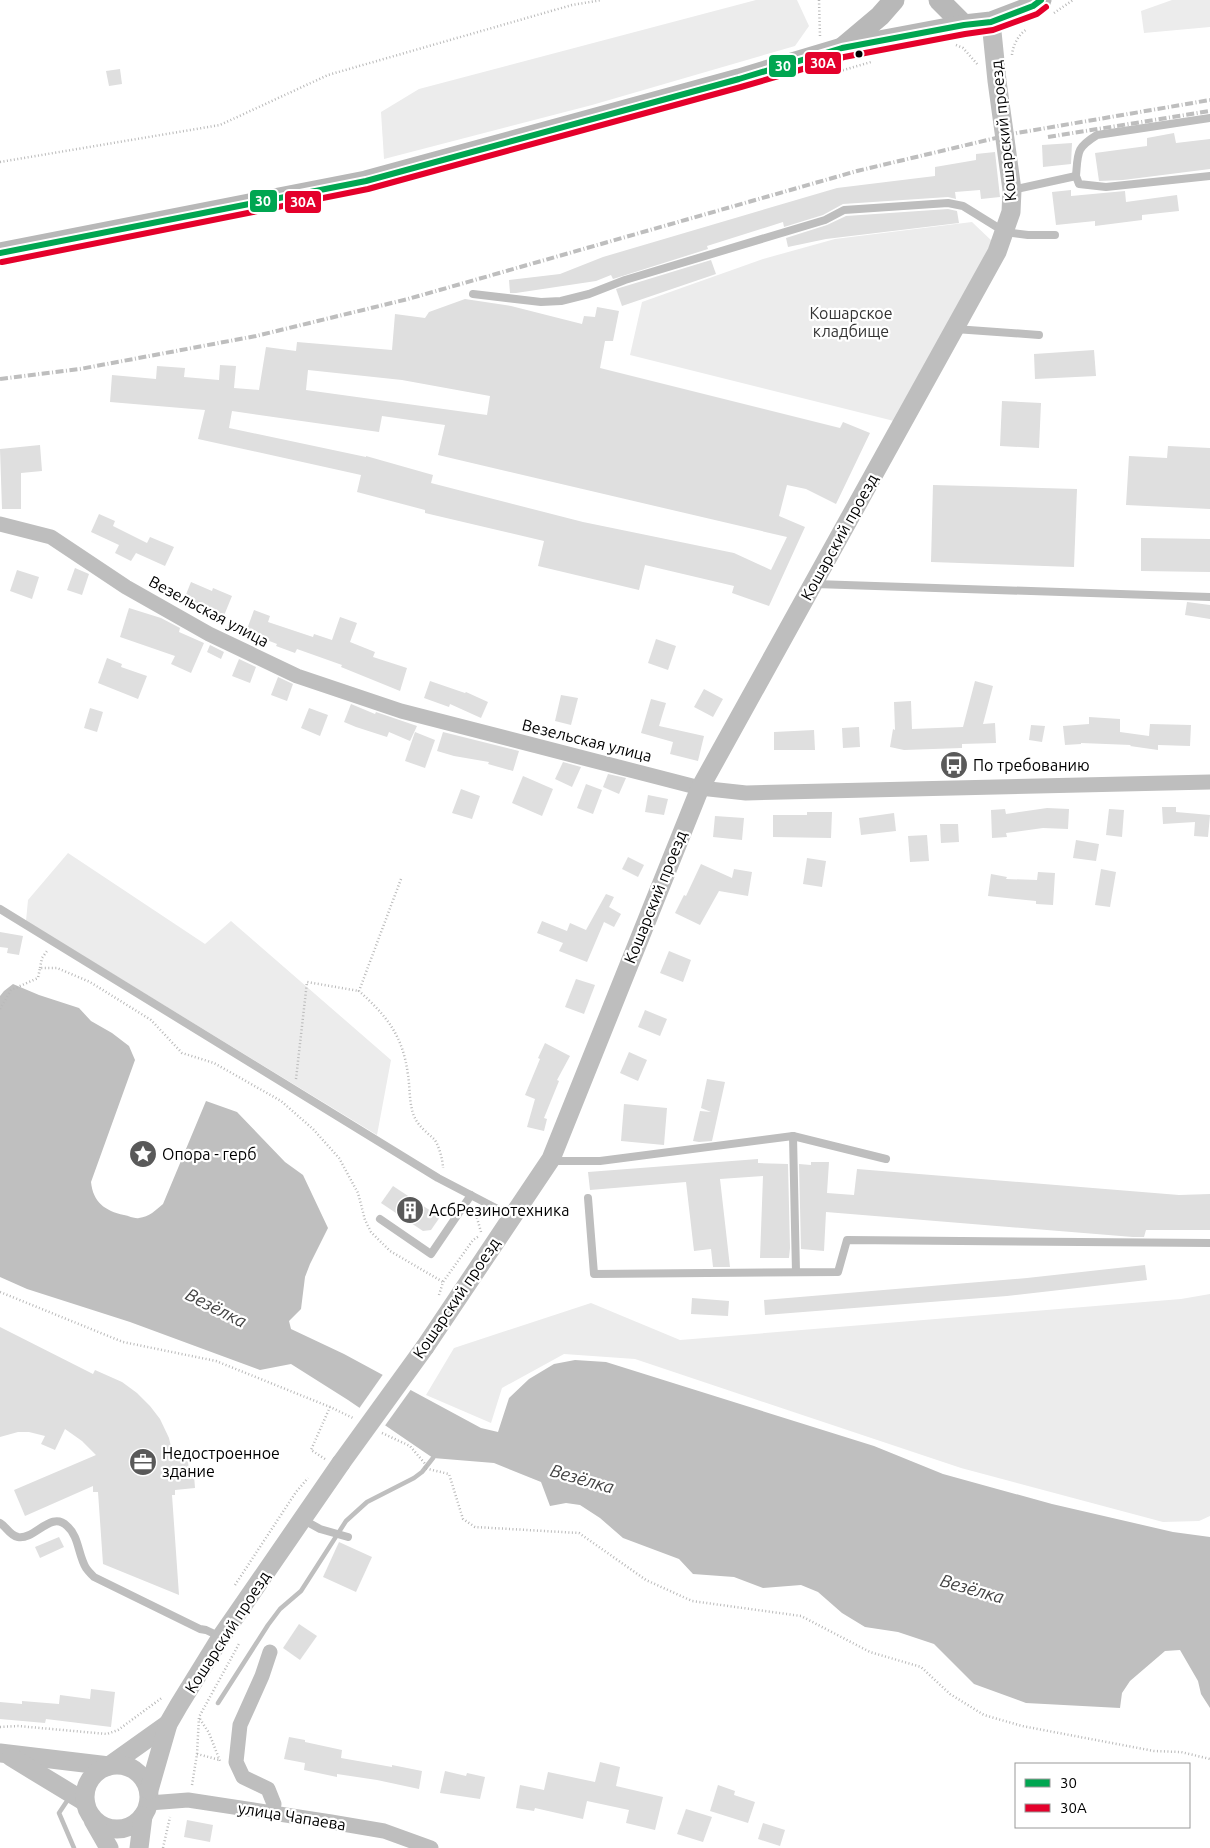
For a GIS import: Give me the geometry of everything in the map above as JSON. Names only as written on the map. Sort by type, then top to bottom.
[{"type":"main road","points":[[833,51],[880,16],[894,0]]},
{"type":"main road","points":[[939,0],[964,26]]},
{"type":"main road","points":[[0,253],[366,181],[739,79],[833,51],[992,22],[1033,6],[1047,7]]},
{"type":"street","name":"Кошарский проезд","points":[[138,1848],[147,1803],[168,1724],[221,1637],[340,1463],[425,1347],[551,1159],[700,788],[997,252],[1011,210],[1012,190],[997,81],[992,22]]},
{"type":"street","name":"Везельская улица","points":[[0,524],[51,537],[126,587],[208,634],[298,676],[401,711],[700,788],[746,793],[1210,782]]},
{"type":"street","points":[[270,1652],[262,1676],[240,1726],[236,1762],[243,1777],[268,1789],[274,1804],[272,1813]]},
{"type":"street","name":"Кошарский проезд","points":[[109,1766],[168,1724]]},
{"type":"street","points":[[3,1754],[129,1767],[145,1781],[147,1803],[136,1823],[128,1828],[108,1828],[99,1824],[88,1809],[3,1754]]},
{"type":"street","points":[[109,1766],[93,1776],[85,1792],[88,1809],[109,1848]]},
{"type":"street","name":"улица Чапаева","points":[[147,1803],[188,1800],[272,1813],[384,1831],[432,1848]]},
{"type":"lane","points":[[1210,118],[1097,135],[1082,144],[1078,157],[1076,176],[1079,184],[1106,186],[1210,176]]},
{"type":"lane","points":[[1012,190],[1076,176]]},
{"type":"lane","points":[[472,294],[541,302],[562,301],[589,294],[625,280],[825,220],[844,210],[948,203],[963,206],[1005,232],[1028,235],[1055,235]]},
{"type":"lane","points":[[955,329],[1040,336]]},
{"type":"lane","points":[[814,584],[1210,597]]},
{"type":"lane","points":[[0,909],[438,1178],[511,1216]]},
{"type":"lane","points":[[793,1136],[796,1272]]},
{"type":"lane","points":[[551,1159],[557,1161],[600,1162],[793,1136],[886,1159]]},
{"type":"lane","points":[[380,1219],[431,1254],[471,1195]]},
{"type":"lane","points":[[588,1198],[594,1274],[838,1272],[847,1240],[1210,1243]]},
{"type":"lane","points":[[302,1519],[320,1529],[345,1537]]},
{"type":"lane","points":[[0,1523],[11,1534],[20,1537],[30,1535],[48,1523],[58,1521],[66,1524],[73,1532],[86,1568],[94,1577],[192,1625],[221,1637]]},
{"type":"path","points":[[0,162],[220,125],[328,75],[572,5],[602,0]]},
{"type":"path","points":[[819,0],[820,41],[833,51],[830,74],[875,61]]},
{"type":"path","points":[[1047,7],[1073,0]]},
{"type":"path","points":[[1012,63],[1013,47],[1022,32],[1030,27]]},
{"type":"path","points":[[952,44],[963,48],[979,67]]},
{"type":"path","points":[[359,991],[401,879]]},
{"type":"path","points":[[0,1009],[11,990],[38,978],[42,958],[54,942]]},
{"type":"path","points":[[40,968],[57,968],[90,982],[151,1020],[182,1053],[214,1062],[281,1101],[313,1129],[339,1158],[358,1193],[371,1232],[390,1251],[443,1282],[473,1240]]},
{"type":"path","points":[[294,1090],[307,982],[359,991],[381,1011],[390,1023],[401,1046],[408,1068],[413,1114],[424,1132],[436,1141],[444,1167],[438,1178]]},
{"type":"path","points":[[471,1195],[482,1234]]},
{"type":"path","points":[[0,1292],[123,1342],[216,1361],[330,1407],[357,1420]]},
{"type":"path","points":[[322,1457],[311,1450],[330,1407]]},
{"type":"path","points":[[374,1429],[410,1446],[427,1466],[424,1468],[449,1474],[463,1519],[475,1527],[578,1533],[646,1580],[692,1601],[801,1616],[870,1652],[921,1667],[950,1694],[984,1715],[1050,1732],[1154,1752],[1181,1752],[1210,1759]]},
{"type":"path","points":[[191,1788],[199,1717],[241,1639]]},
{"type":"path","points":[[199,1717],[209,1733],[221,1765]]},
{"type":"path","points":[[196,1754],[236,1762]]},
{"type":"path","points":[[163,1848],[169,1818],[173,1813]]},
{"type":"green space","points":[[756,0],[797,0],[809,26],[795,46],[592,105],[384,159],[381,112],[419,89]]},
{"type":"green space","points":[[1172,0],[1210,0],[1210,27],[1144,33],[1141,11]]},
{"type":"green space","name":"Кошарское кладбище","points":[[972,222],[994,243],[894,421],[630,355],[642,302],[763,259],[835,239]]},
{"type":"green space","points":[[68,853],[205,944],[231,921],[391,1060],[377,1135],[26,921],[28,900]]},
{"type":"green space","points":[[1210,1294],[1210,1516],[1199,1521],[1163,1522],[961,1468],[635,1359],[564,1354],[502,1388],[491,1423],[426,1395],[454,1348],[591,1303],[680,1340],[1181,1299]]},
{"type":"water","name":"Везёлка","points":[[13,984],[79,1008],[91,1021],[112,1033],[129,1046],[135,1060],[91,1182],[94,1195],[106,1208],[137,1218],[149,1215],[163,1204],[206,1101],[237,1112],[285,1162],[303,1175],[328,1228],[305,1277],[301,1309],[289,1321],[291,1329],[344,1354],[481,1428],[498,1432],[509,1398],[529,1379],[554,1364],[575,1360],[606,1362],[874,1446],[943,1474],[1052,1504],[1173,1532],[1210,1537],[1210,1708],[1201,1694],[1198,1681],[1180,1650],[1165,1651],[1130,1681],[1122,1693],[1120,1708],[1026,1703],[974,1684],[934,1644],[898,1632],[865,1627],[842,1613],[818,1592],[801,1585],[763,1588],[734,1577],[693,1574],[679,1559],[623,1538],[600,1518],[580,1505],[566,1503],[550,1506],[541,1482],[494,1463],[433,1458],[291,1364],[260,1370],[130,1322],[27,1289],[0,1277],[0,996]]},
{"type":"pier","points":[[384,1373],[412,1388],[384,1427],[358,1410]]},
{"type":"building","points":[[120,69],[122,84],[109,86],[106,71]]},
{"type":"building","points":[[1174,133],[1176,143],[1210,139],[1210,169],[1123,180],[1099,181],[1095,153],[1147,146],[1147,138]]},
{"type":"building","points":[[1072,143],[1071,164],[1043,167],[1042,145]]},
{"type":"building","points":[[995,152],[1000,197],[981,199],[980,190],[955,192],[956,199],[948,197],[843,204],[823,215],[784,227],[783,222],[707,246],[708,249],[613,279],[611,275],[596,281],[510,293],[509,280],[560,274],[603,257],[837,188],[935,176],[935,167],[976,160],[976,154]]},
{"type":"building","points":[[1071,190],[1071,196],[1125,191],[1126,202],[1177,195],[1179,211],[1142,215],[1142,220],[1095,226],[1095,221],[1056,225],[1052,192]]},
{"type":"building","points":[[948,209],[957,211],[959,223],[826,239],[788,247],[786,238],[827,225],[846,216]]},
{"type":"building","points":[[711,260],[716,274],[622,306],[616,289]]},
{"type":"building","points":[[465,299],[511,306],[582,324],[584,316],[595,317],[597,307],[619,311],[613,341],[605,341],[600,368],[840,428],[843,422],[870,433],[836,504],[806,489],[787,485],[779,516],[805,527],[769,606],[732,593],[734,586],[645,565],[639,590],[538,566],[544,541],[425,513],[425,510],[357,492],[361,475],[198,439],[205,410],[110,402],[112,375],[156,379],[157,366],[185,368],[184,377],[219,380],[220,365],[236,366],[234,388],[259,390],[266,347],[296,351],[297,342],[392,350],[395,314],[425,318],[429,312]],"holes":[[[308,370],[402,380],[490,396],[487,415],[306,390]],[[232,411],[379,432],[382,416],[445,425],[438,455],[787,537],[771,570],[734,553],[583,522],[431,483],[433,475],[366,456],[229,428]]]},
{"type":"building","points":[[1094,350],[1096,376],[1035,379],[1034,354]]},
{"type":"building","points":[[1002,401],[1041,403],[1039,448],[1000,446]]},
{"type":"building","points":[[40,445],[42,471],[21,473],[21,509],[2,509],[0,449]]},
{"type":"building","points":[[1168,446],[1210,448],[1210,509],[1126,505],[1129,456],[1167,458]]},
{"type":"building","points":[[933,485],[1077,489],[1074,567],[931,562]]},
{"type":"building","points":[[99,514],[115,521],[113,526],[147,543],[150,537],[174,547],[165,566],[136,553],[131,561],[115,553],[119,545],[91,532]]},
{"type":"building","points":[[1141,538],[1210,539],[1210,572],[1141,571]]},
{"type":"building","points":[[75,568],[89,574],[82,595],[67,590]]},
{"type":"building","points":[[17,570],[39,577],[32,599],[10,591]]},
{"type":"building","points":[[191,582],[212,591],[213,588],[232,596],[223,618],[183,602]]},
{"type":"building","points":[[1187,602],[1210,605],[1210,619],[1185,615]]},
{"type":"building","points":[[129,608],[161,618],[180,628],[179,632],[204,643],[191,673],[171,664],[175,656],[120,637]]},
{"type":"building","points":[[254,610],[270,616],[268,622],[313,637],[314,634],[332,640],[340,617],[357,623],[350,642],[375,652],[373,657],[407,668],[400,691],[341,667],[342,665],[297,649],[295,653],[246,632]]},
{"type":"building","points":[[656,639],[676,646],[668,670],[648,663]]},
{"type":"building","points":[[210,645],[224,652],[221,659],[207,652]]},
{"type":"building","points":[[107,658],[122,664],[121,667],[147,676],[138,699],[98,683]]},
{"type":"building","points":[[239,659],[256,667],[250,683],[232,676]]},
{"type":"building","points":[[278,677],[293,684],[287,701],[271,695]]},
{"type":"building","points":[[430,681],[466,692],[488,702],[481,718],[450,704],[449,707],[424,698]]},
{"type":"building","points":[[975,681],[993,686],[983,724],[995,723],[996,743],[962,744],[962,748],[904,750],[890,747],[893,729],[895,730],[894,702],[911,701],[912,729],[963,727]]},
{"type":"building","points":[[704,689],[723,699],[713,717],[694,707]]},
{"type":"building","points":[[561,695],[578,698],[571,725],[555,721]]},
{"type":"building","points":[[651,699],[666,703],[659,726],[704,736],[698,761],[670,754],[673,742],[641,733]]},
{"type":"building","points":[[351,704],[375,714],[376,712],[417,726],[410,741],[389,732],[387,737],[344,722]]},
{"type":"building","points":[[90,708],[103,712],[97,732],[84,728]]},
{"type":"building","points":[[309,708],[328,715],[320,736],[301,728]]},
{"type":"building","points":[[1089,717],[1120,719],[1120,732],[1149,736],[1150,724],[1191,725],[1190,746],[1158,745],[1158,750],[1131,745],[1081,743],[1065,745],[1063,726],[1089,724]]},
{"type":"building","points":[[1031,725],[1045,726],[1042,742],[1029,740]]},
{"type":"building","points":[[859,727],[860,747],[843,748],[842,728]]},
{"type":"building","points":[[814,730],[815,750],[774,750],[774,732]]},
{"type":"building","points":[[415,732],[435,740],[425,768],[405,761]]},
{"type":"building","points":[[443,732],[519,751],[513,771],[488,764],[489,762],[437,751]]},
{"type":"building","points":[[563,762],[581,767],[572,787],[555,779]]},
{"type":"building","points":[[608,774],[626,778],[619,794],[603,787]]},
{"type":"building","points":[[523,776],[553,789],[542,816],[512,803]]},
{"type":"building","points":[[586,784],[602,790],[593,814],[577,808]]},
{"type":"building","points":[[461,789],[480,796],[472,819],[452,813]]},
{"type":"building","points":[[648,795],[668,799],[664,815],[645,812]]},
{"type":"building","points":[[1162,807],[1176,807],[1176,812],[1210,815],[1208,837],[1194,836],[1195,822],[1163,824]]},
{"type":"building","points":[[1047,808],[1069,809],[1068,829],[1043,828],[1006,833],[1007,837],[992,838],[991,810],[1005,809],[1006,814]]},
{"type":"building","points":[[1109,809],[1124,810],[1122,837],[1106,835]]},
{"type":"building","points":[[807,812],[832,812],[831,838],[773,837],[773,815],[807,815]]},
{"type":"building","points":[[894,813],[896,831],[861,835],[859,818]]},
{"type":"building","points":[[715,816],[744,818],[742,840],[713,837]]},
{"type":"building","points":[[940,824],[958,824],[959,842],[941,843]]},
{"type":"building","points":[[927,835],[929,861],[910,862],[908,836]]},
{"type":"building","points":[[1076,840],[1099,844],[1096,861],[1073,858]]},
{"type":"building","points":[[628,857],[644,865],[638,877],[622,869]]},
{"type":"building","points":[[807,858],[826,861],[822,887],[803,884]]},
{"type":"building","points":[[701,864],[732,878],[734,869],[752,872],[748,896],[719,891],[700,925],[675,913],[684,895],[686,896]]},
{"type":"building","points":[[1101,869],[1116,872],[1110,907],[1095,905]]},
{"type":"building","points":[[1038,872],[1055,873],[1053,905],[1036,904],[1036,901],[988,896],[991,874],[1007,877],[1006,879],[1037,880]]},
{"type":"building","points":[[606,894],[614,897],[609,907],[621,914],[614,927],[604,922],[587,962],[559,951],[563,943],[537,933],[542,921],[567,931],[570,923],[586,930]]},
{"type":"building","points":[[0,932],[23,936],[19,955],[7,953],[8,948],[0,947]]},
{"type":"building","points":[[669,951],[691,960],[683,982],[660,973]]},
{"type":"building","points":[[576,979],[595,985],[584,1014],[565,1007]]},
{"type":"building","points":[[645,1010],[667,1019],[660,1036],[638,1027]]},
{"type":"building","points":[[545,1043],[570,1056],[557,1080],[559,1081],[544,1118],[547,1119],[544,1131],[527,1127],[535,1099],[525,1095]]},
{"type":"building","points":[[629,1052],[647,1060],[638,1081],[620,1073]]},
{"type":"building","points":[[707,1079],[725,1082],[712,1141],[693,1141],[700,1111],[711,1112],[701,1108]]},
{"type":"building","points":[[624,1104],[667,1108],[664,1145],[621,1141]]},
{"type":"building","points":[[758,1159],[758,1163],[788,1164],[789,1258],[760,1258],[763,1176],[720,1179],[730,1267],[713,1267],[711,1249],[694,1251],[686,1182],[590,1190],[588,1172]]},
{"type":"building","points":[[811,1162],[829,1162],[827,1193],[854,1195],[857,1169],[1179,1195],[1210,1194],[1210,1230],[1146,1230],[1144,1237],[1133,1237],[826,1212],[824,1251],[801,1249],[799,1164],[811,1165]]},
{"type":"building","name":"АсбРезинотехника","points":[[393,1186],[440,1217],[431,1230],[423,1231],[381,1203]]},
{"type":"building","points":[[1145,1265],[1147,1280],[1007,1296],[765,1315],[764,1300],[1027,1278]]},
{"type":"building","points":[[692,1298],[729,1301],[728,1316],[691,1314]]},
{"type":"building","name":"Недостроенное здание","points":[[0,1327],[93,1374],[95,1370],[122,1382],[137,1393],[160,1419],[169,1438],[174,1459],[188,1458],[189,1475],[194,1475],[195,1488],[175,1490],[175,1495],[172,1495],[179,1595],[103,1564],[98,1492],[93,1492],[93,1486],[25,1516],[14,1490],[96,1455],[82,1441],[65,1429],[55,1450],[41,1444],[45,1436],[29,1432],[18,1432],[0,1437]]},
{"type":"building","points":[[59,1537],[64,1547],[40,1558],[35,1547]]},
{"type":"building","points":[[339,1542],[372,1557],[356,1592],[323,1577]]},
{"type":"building","points":[[299,1624],[317,1636],[300,1660],[283,1648]]},
{"type":"building","points":[[91,1689],[115,1692],[111,1727],[46,1719],[45,1723],[0,1719],[0,1702],[22,1704],[22,1701],[59,1704],[60,1695],[90,1699]]},
{"type":"building","points":[[289,1737],[342,1750],[341,1758],[422,1771],[419,1789],[377,1780],[337,1774],[337,1777],[304,1770],[305,1763],[284,1759]]},
{"type":"building","points":[[600,1762],[620,1767],[616,1786],[663,1797],[655,1830],[626,1823],[629,1810],[587,1801],[583,1819],[535,1808],[534,1811],[516,1808],[520,1785],[544,1790],[548,1772],[595,1782]]},
{"type":"building","points":[[445,1771],[466,1776],[467,1773],[485,1777],[480,1799],[440,1793]]},
{"type":"building","points":[[718,1785],[735,1791],[734,1795],[755,1802],[748,1823],[710,1811]]},
{"type":"building","points":[[686,1809],[712,1817],[703,1842],[677,1834]]},
{"type":"building","points":[[187,1820],[213,1825],[210,1842],[184,1837]]},
{"type":"building","points":[[763,1823],[785,1830],[780,1846],[758,1839]]},
{"type":"waterway","points":[[218,1703],[268,1625],[280,1609],[301,1591],[346,1521],[367,1502],[414,1478],[422,1472],[433,1458]]},
{"type":"waterway","points":[[69,1798],[59,1813],[74,1848]]},
{"type":"railway","points":[[0,379],[80,369],[256,336],[408,299],[857,171],[1017,133],[1210,100]]},
{"type":"railway","points":[[1048,137],[1210,111]]},
{"type":"transit line","name":"30","points":[[0,253],[366,181],[739,79],[842,48],[964,25],[991,22],[1033,6],[1041,0]]},
{"type":"transit line","name":"30А","points":[[2,262],[368,189],[844,57],[993,30],[1037,14],[1046,7]]},
{"type":"place","name":"По требованию","points":[[954,765]]},
{"type":"place","name":"Опора - герб","points":[[143,1154]]},
{"type":"place","name":"АсбРезинотехника","points":[[410,1210]]},
{"type":"place","name":"Недостроенное здание","points":[[143,1462]]}]
